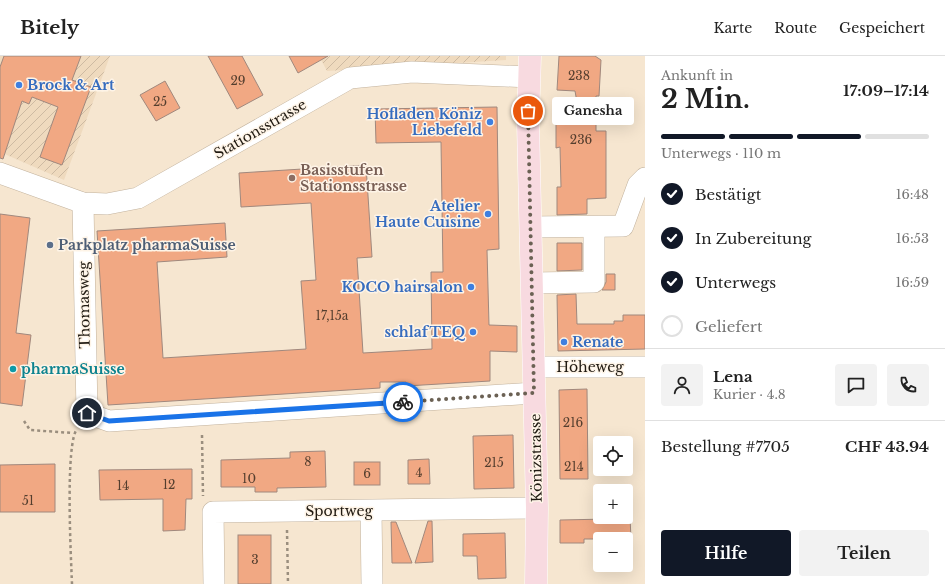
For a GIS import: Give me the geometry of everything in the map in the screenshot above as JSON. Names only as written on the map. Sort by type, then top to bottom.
[{"type":"main road","name":"Könizstrasse","points":[[530,62],[528,123],[537,508],[536,584]]},
{"type":"street","name":"Stationsstrasse","points":[[0,173],[83,203],[107,204],[138,198],[350,78],[530,62]]},
{"type":"street","points":[[531,227],[623,226],[638,185],[645,178]]},
{"type":"street","name":"Thomasweg","points":[[83,203],[87,413]]},
{"type":"street","points":[[532,283],[594,282],[594,227]]},
{"type":"street","name":"Höheweg","points":[[534,367],[645,367]]},
{"type":"street","points":[[87,413],[109,421],[534,393]]},
{"type":"street","name":"Sportweg","points":[[214,512],[537,508]]},
{"type":"street","points":[[371,511],[372,584]]},
{"type":"street","points":[[214,512],[214,584]]},
{"type":"path","points":[[72,584],[70,464],[73,433],[87,413]]},
{"type":"path","points":[[202,416],[203,512],[214,512]]},
{"type":"path","points":[[24,421],[30,430],[73,433]]},
{"type":"path","points":[[286,512],[288,584]]},
{"type":"shaded area","points":[[0,56],[110,56],[64,180],[0,152]]},
{"type":"shaded area","points":[[319,56],[506,56],[506,60],[327,71]]},
{"type":"building","points":[[4,56],[81,56],[72,80],[91,87],[62,165],[40,157],[58,107],[32,97],[29,104],[22,101],[3,159],[0,158],[0,67]]},
{"type":"building","points":[[208,56],[242,56],[263,95],[237,109]]},
{"type":"building","points":[[289,56],[328,56],[298,73]]},
{"type":"building","points":[[559,56],[595,56],[601,60],[599,96],[596,96],[596,131],[606,131],[606,198],[587,199],[587,214],[557,215],[557,187],[561,187],[560,147],[556,148],[556,119],[580,119],[575,91],[557,90]]},
{"type":"building","points":[[165,81],[180,108],[156,121],[140,95]]},
{"type":"building","points":[[497,107],[499,249],[487,250],[489,325],[517,326],[517,352],[490,351],[490,381],[406,386],[406,382],[380,382],[380,388],[108,405],[97,231],[225,223],[227,257],[157,262],[163,358],[306,349],[301,281],[316,280],[311,203],[241,207],[239,173],[366,165],[372,257],[357,258],[363,353],[432,349],[431,272],[443,272],[441,142],[376,143],[375,109]]},
{"type":"building","points":[[0,214],[30,218],[16,333],[31,335],[22,406],[0,403]]},
{"type":"building","points":[[557,243],[582,243],[582,270],[557,271]]},
{"type":"building","points":[[606,274],[615,274],[615,290],[602,290],[606,282]]},
{"type":"building","points":[[576,294],[577,324],[614,324],[614,321],[623,321],[623,315],[645,315],[645,349],[558,351],[557,295]]},
{"type":"building","points":[[587,389],[588,479],[560,479],[559,390]]},
{"type":"building","points":[[513,435],[514,488],[474,489],[473,436]]},
{"type":"building","points":[[325,451],[326,487],[277,488],[277,492],[255,492],[255,487],[221,487],[221,460],[290,458],[290,452]]},
{"type":"building","points":[[429,459],[430,484],[408,484],[408,460]]},
{"type":"building","points":[[354,462],[380,462],[380,485],[354,485]]},
{"type":"building","points":[[55,464],[55,512],[0,512],[0,465]]},
{"type":"building","points":[[192,469],[192,499],[186,499],[185,530],[163,531],[163,499],[100,500],[99,470]]},
{"type":"building","points":[[593,519],[593,524],[630,524],[631,532],[593,532],[593,539],[584,539],[584,543],[560,543],[560,520]]},
{"type":"building","points":[[428,521],[432,521],[433,562],[415,563]]},
{"type":"building","points":[[391,522],[396,522],[412,563],[392,563]]},
{"type":"building","points":[[505,533],[506,578],[478,579],[477,556],[463,556],[463,534]]},
{"type":"building","points":[[238,535],[271,535],[271,584],[238,584]]},
{"type":"way so far","points":[[403,402],[534,393],[528,111]]},
{"type":"place","name":"Brock & Art","points":[[19,85]]},
{"type":"place","name":"Ganesha","points":[[528,111]]},
{"type":"place","name":"Hofladen Köniz Liebefeld","points":[[490,122]]},
{"type":"place","name":"Basisstufen Stationsstrasse","points":[[292,178]]},
{"type":"place","name":"Atelier Haute Cuisine","points":[[488,214]]},
{"type":"place","name":"Parkplatz pharmaSuisse","points":[[50,245]]},
{"type":"place","name":"KOCO hairsalon","points":[[471,287]]},
{"type":"place","name":"schlafTEQ","points":[[473,332]]},
{"type":"place","name":"Renate","points":[[564,342]]},
{"type":"place","name":"pharmaSuisse","points":[[13,369]]},
{"type":"route","points":[[87,413],[109,421],[403,402]]}]
